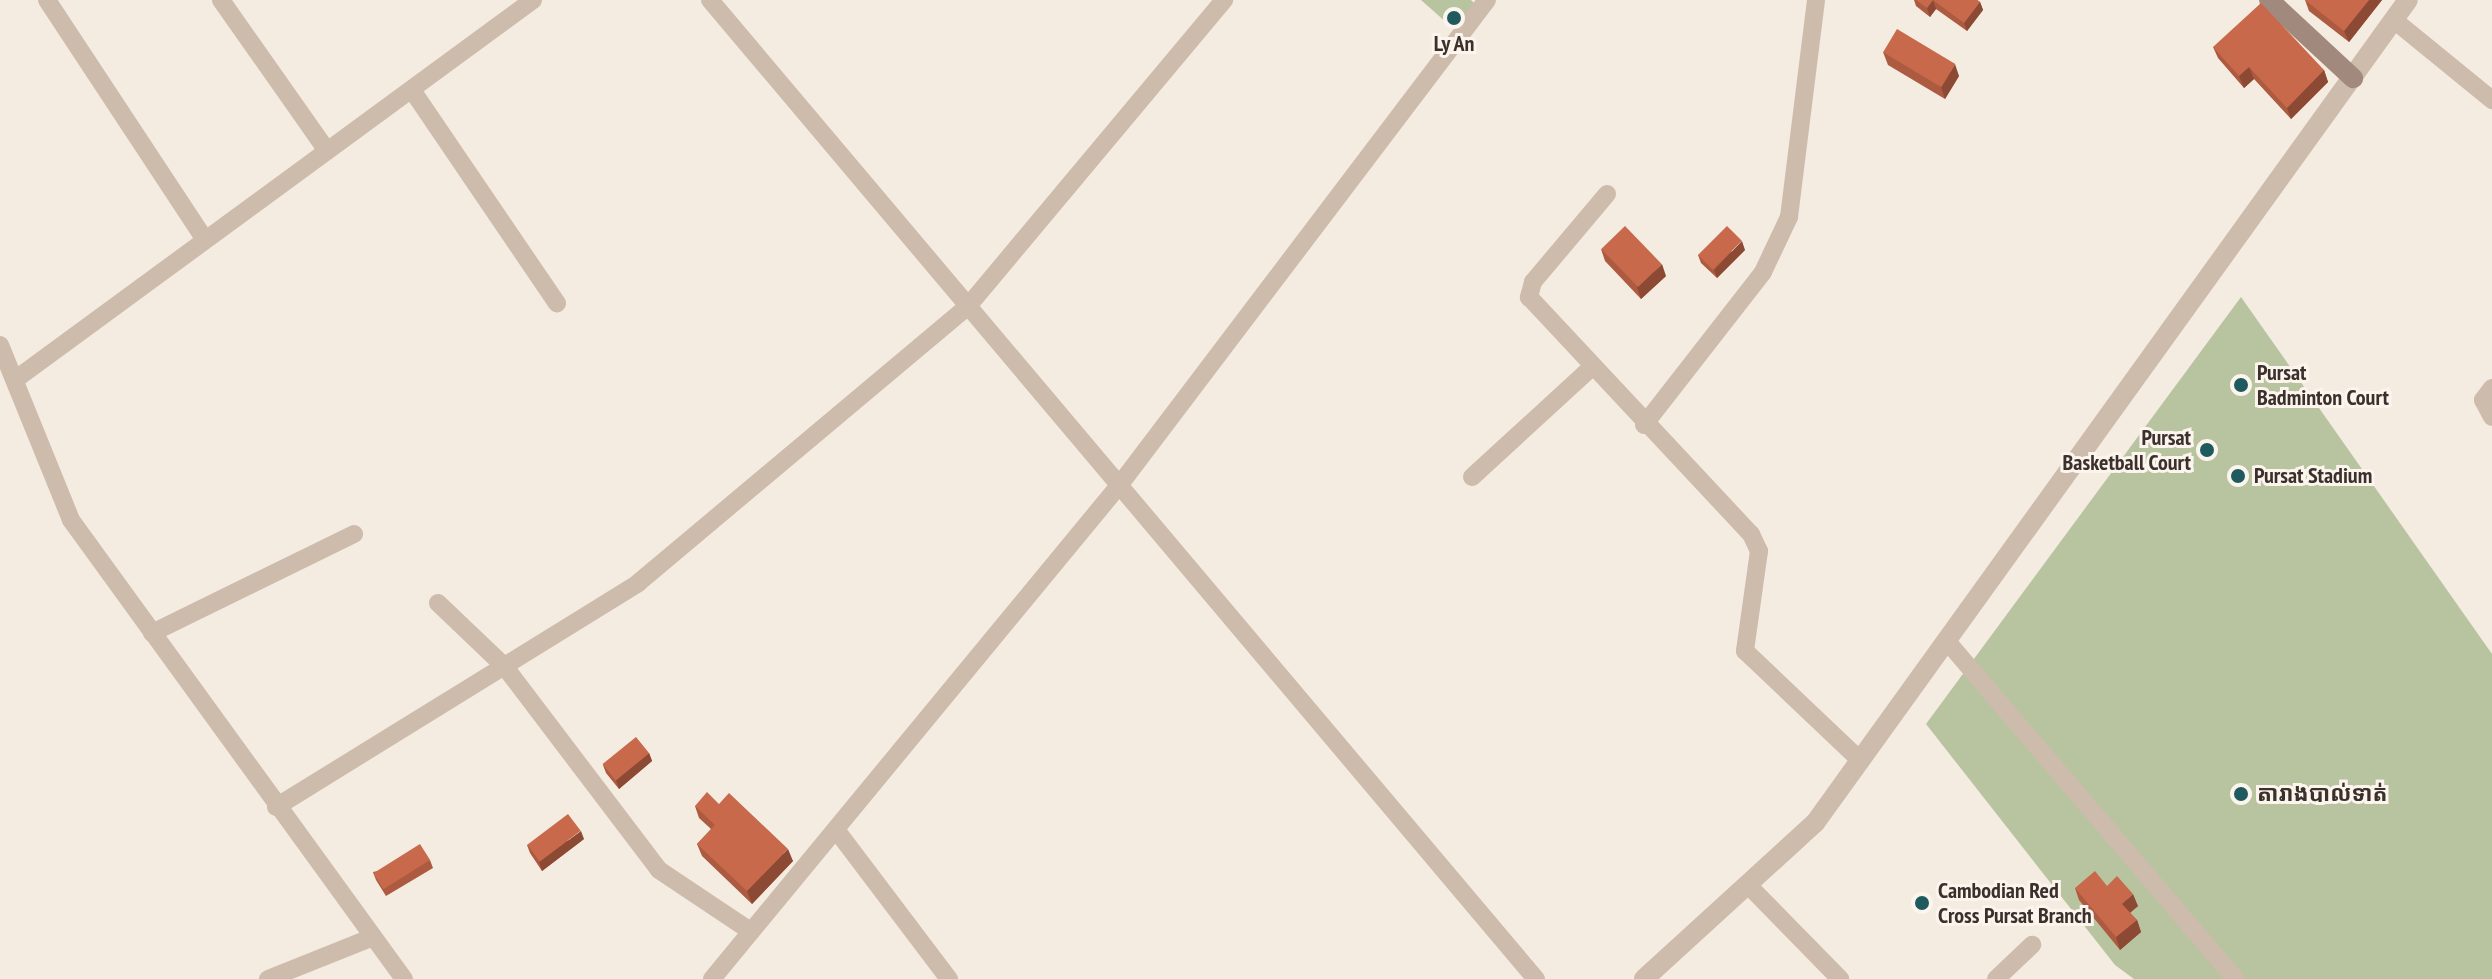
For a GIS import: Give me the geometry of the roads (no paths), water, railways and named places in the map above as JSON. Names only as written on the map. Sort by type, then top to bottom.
[{"type":"main road","points":[[2269,0],[2353,78]]},
{"type":"street","points":[[47,0],[204,238]]},
{"type":"street","points":[[221,0],[327,151]]},
{"type":"street","points":[[16,379],[204,238],[533,0]]},
{"type":"street","points":[[710,0],[1121,483],[1536,979]]},
{"type":"street","points":[[276,807],[638,583],[969,305],[1224,0]]},
{"type":"street","points":[[721,975],[749,930],[837,831],[1121,483],[1487,0]]},
{"type":"street","points":[[1644,425],[1763,272],[1789,217],[1816,0]]},
{"type":"street","points":[[1644,979],[1750,887],[1815,823],[2408,0]]},
{"type":"street","points":[[2394,20],[2492,100]]},
{"type":"street","points":[[412,90],[557,303]]},
{"type":"street","points":[[1607,194],[1533,282],[1529,297],[1644,425],[1751,534],[1759,551],[1745,651],[1860,760]]},
{"type":"street","points":[[0,345],[71,520],[276,807],[404,979]]},
{"type":"street","points":[[1472,477],[1591,368]]},
{"type":"street","points":[[2492,388],[2483,400],[2492,417]]},
{"type":"street","points":[[152,633],[354,534]]},
{"type":"street","points":[[438,603],[505,667],[659,870],[749,930]]},
{"type":"street","points":[[1946,640],[2236,979]]},
{"type":"street","points":[[837,831],[949,979]]},
{"type":"street","points":[[1750,887],[1840,979]]},
{"type":"street","points":[[268,979],[373,937]]},
{"type":"street","points":[[1996,979],[2032,945]]},
{"type":"place","name":"Ly An","points":[[1454,18]]},
{"type":"place","name":"Pursat Badminton Court","points":[[2241,385]]},
{"type":"place","name":"Pursat Basketball Court","points":[[2207,450]]},
{"type":"place","name":"Pursat Stadium","points":[[2238,476]]},
{"type":"place","name":"តារាងបាល់ទាត់","points":[[2241,794]]},
{"type":"place","name":"Cambodian Red Cross Pursat Branch","points":[[1922,903]]}]
